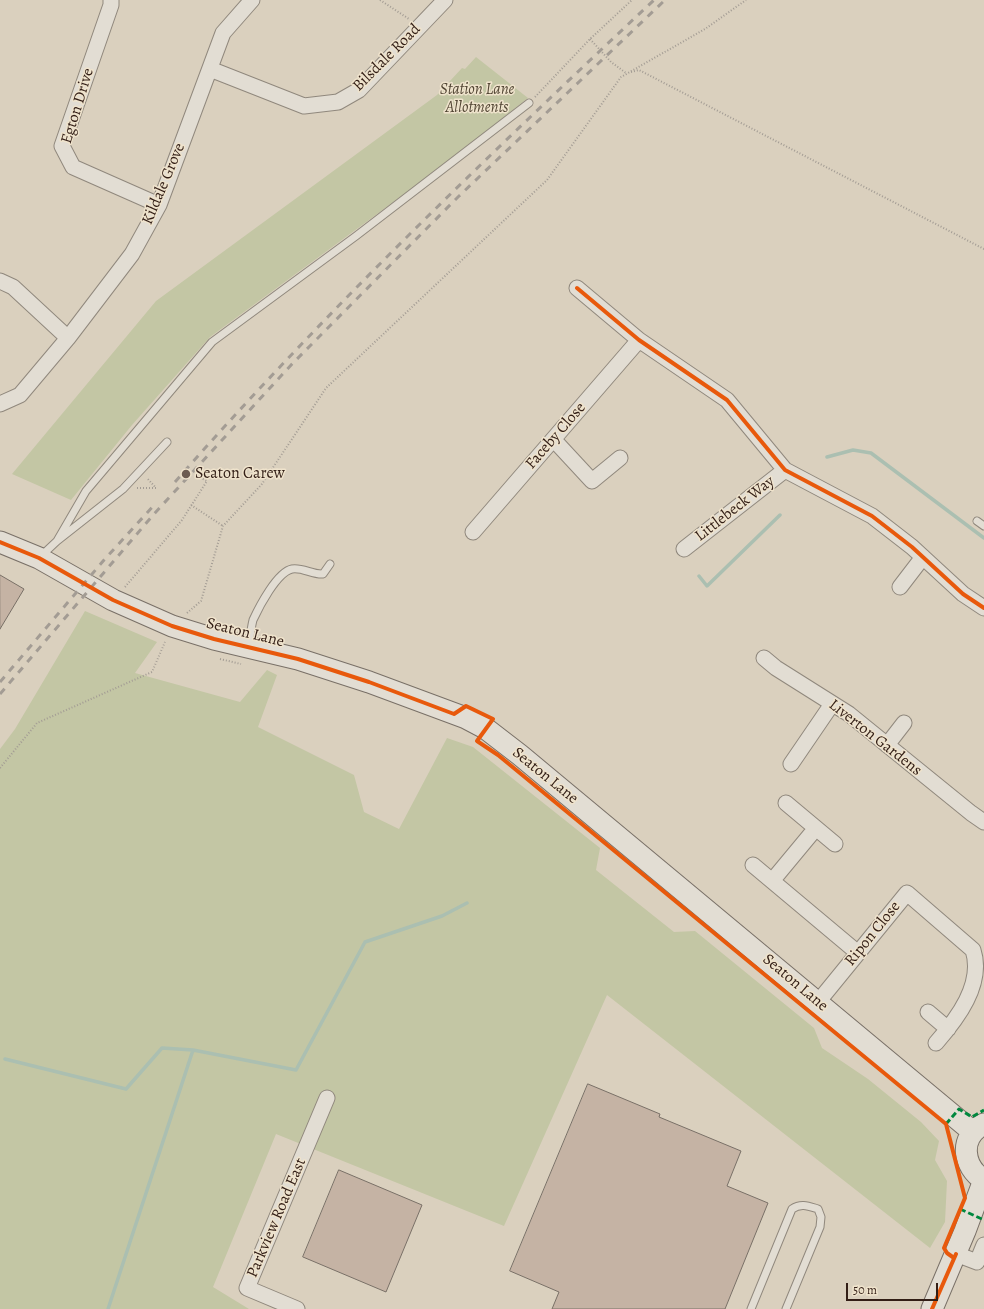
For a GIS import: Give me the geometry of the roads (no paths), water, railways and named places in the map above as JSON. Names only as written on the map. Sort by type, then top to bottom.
[{"type":"main road","name":"Seaton Lane","points":[[0,542],[39,558],[113,600],[172,626],[298,659],[369,682],[466,718],[485,728],[520,754],[818,1002],[979,1128]]},
{"type":"main road","points":[[932,1309],[956,1254],[984,1180],[973,1171],[967,1159],[966,1149],[968,1140],[979,1128]]},
{"type":"street","name":"Egton Drive","points":[[111,0],[111,5],[62,146],[72,168],[159,205]]},
{"type":"street","name":"Kildale Grove","points":[[0,404],[20,395],[68,338],[132,254],[159,205],[223,33],[252,0]]},
{"type":"street","name":"Bilsdale Road","points":[[210,69],[304,106],[338,102],[359,90],[445,0]]},
{"type":"street","points":[[0,281],[13,287],[68,338]]},
{"type":"street","points":[[577,288],[639,340],[727,400],[786,470],[872,516],[888,527],[963,594],[984,608]]},
{"type":"street","name":"Faceby Close","points":[[473,532],[639,340]]},
{"type":"street","points":[[554,440],[592,481],[620,458]]},
{"type":"street","name":"Littlebeck Way","points":[[684,549],[786,470]]},
{"type":"street","points":[[900,587],[923,557]]},
{"type":"street","name":"Liverton Gardens","points":[[764,658],[776,668],[849,714],[971,814],[984,822]]},
{"type":"street","points":[[791,764],[832,704]]},
{"type":"street","points":[[887,745],[904,723]]},
{"type":"street","points":[[786,803],[835,844]]},
{"type":"street","points":[[772,881],[816,828]]},
{"type":"street","points":[[753,865],[858,953]]},
{"type":"street","name":"Ripon Close","points":[[818,1002],[907,893],[973,950],[978,958],[980,969],[969,1004],[936,1044]]},
{"type":"street","points":[[928,1012],[948,1029]]},
{"type":"street","name":"Parkview Road East","points":[[297,1309],[247,1288],[327,1098]]},
{"type":"street","points":[[956,1254],[977,1262],[984,1245]]},
{"type":"lane","points":[[57,541],[86,491],[212,342],[356,236],[529,103]]},
{"type":"lane","points":[[39,558],[57,541],[123,489],[167,442]]},
{"type":"lane","points":[[977,521],[984,526]]},
{"type":"lane","points":[[248,647],[253,621],[262,602],[284,574],[293,569],[323,574],[330,564]]},
{"type":"lane","points":[[751,1309],[792,1209],[798,1205],[806,1205],[818,1209],[821,1217],[820,1227],[786,1309]]},
{"type":"waterway","points":[[827,457],[853,450],[871,453],[984,538]]},
{"type":"waterway","points":[[699,576],[707,586],[780,515]]},
{"type":"waterway","points":[[193,1050],[296,1070],[365,942],[442,916],[467,903]]},
{"type":"waterway","points":[[5,1059],[126,1089],[162,1048],[193,1050],[108,1309]]},
{"type":"railway","points":[[175,482],[290,357],[408,235],[654,0]]},
{"type":"railway","points":[[0,694],[154,514],[292,364],[458,197],[665,0]]},
{"type":"railway","points":[[0,682],[104,560],[156,503]]},
{"type":"place","name":"Seaton Carew","points":[[186,474]]},
{"type":"park label","name":"Station Lane Allotments","points":[[477,99]]}]
